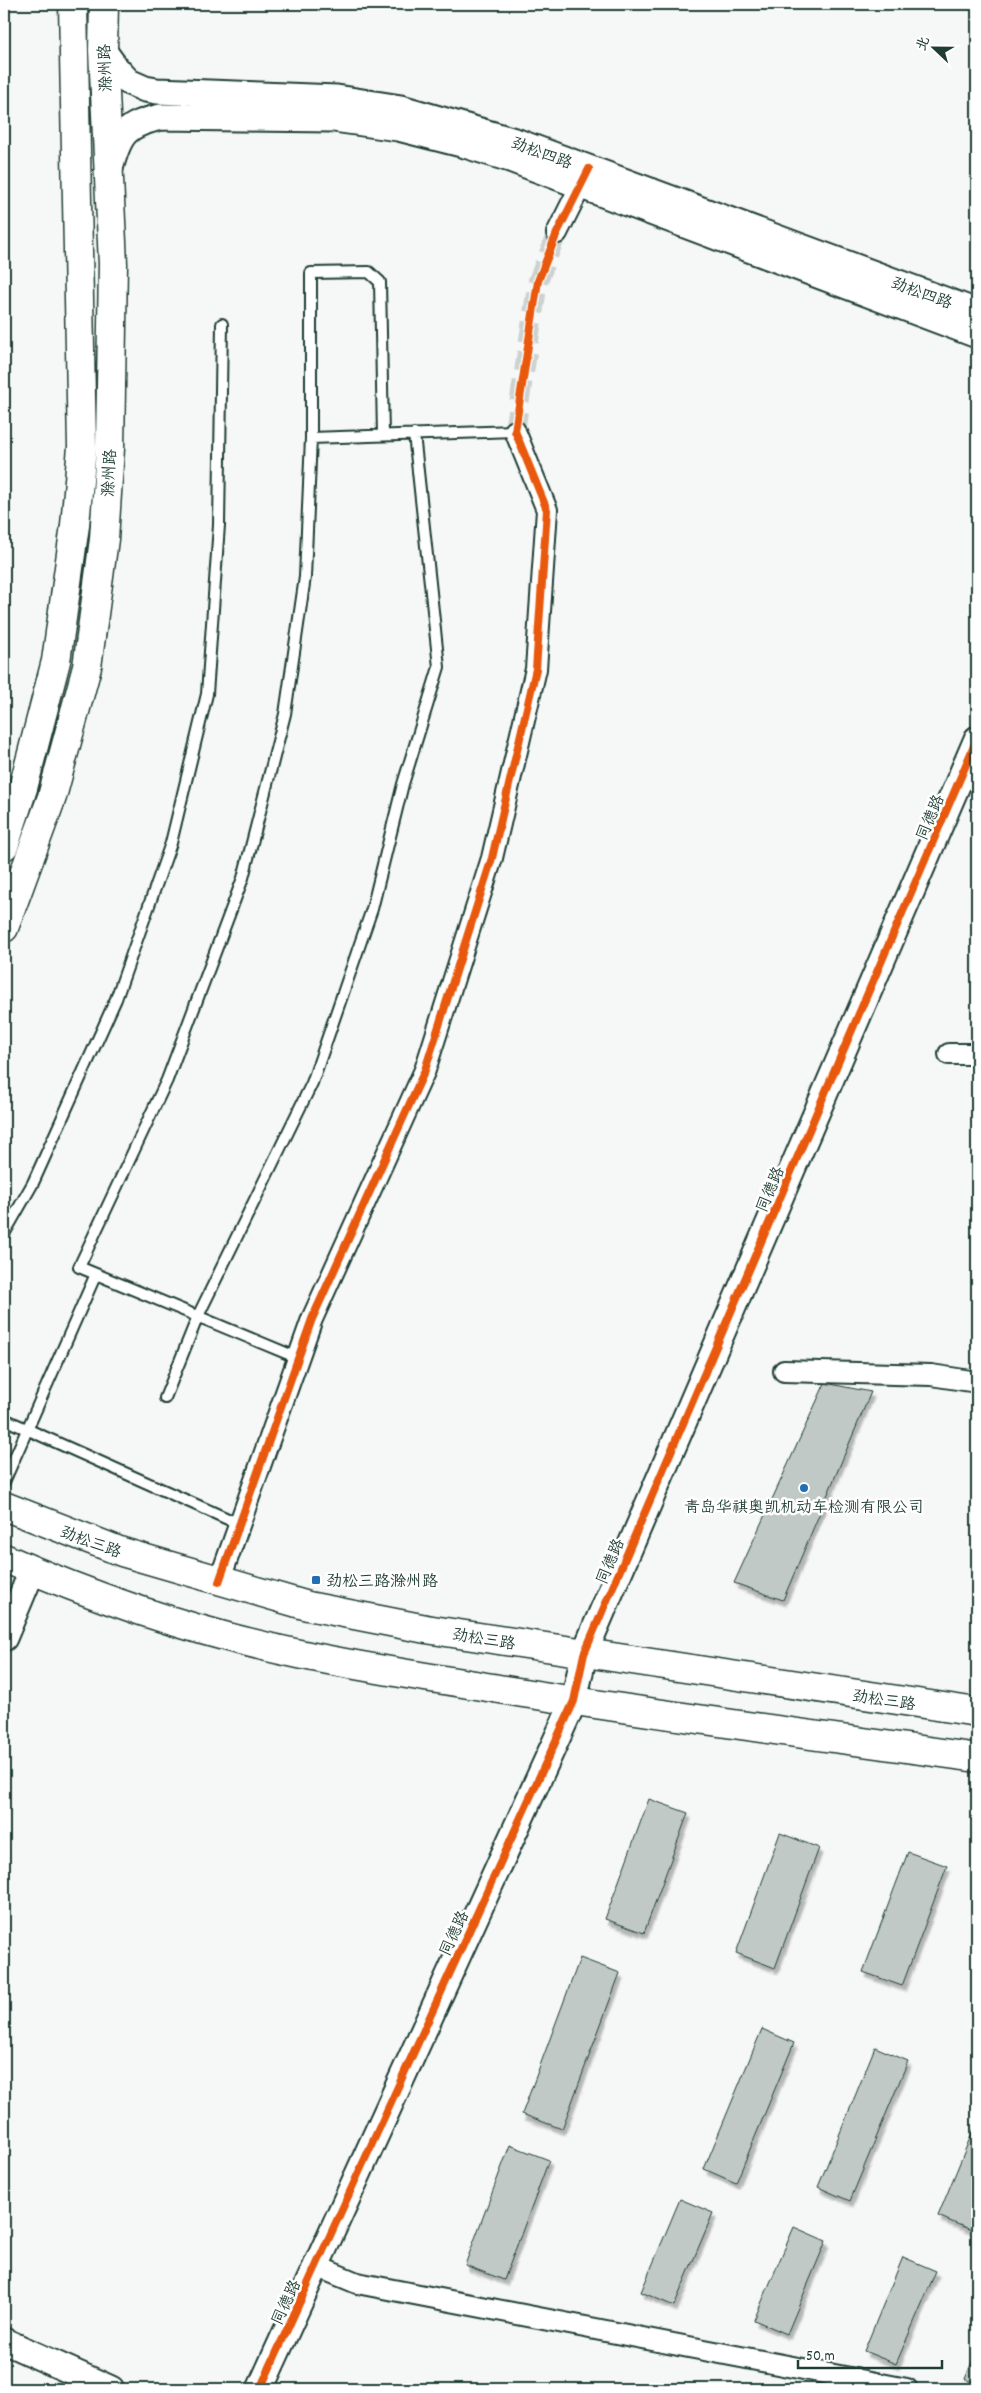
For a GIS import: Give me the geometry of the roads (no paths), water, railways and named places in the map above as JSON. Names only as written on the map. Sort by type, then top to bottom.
[{"type":"main road","name":"滁州路","points":[[4,846],[23,788],[56,662],[75,525],[82,447],[73,4]]},
{"type":"main road","name":"滁州路","points":[[4,928],[52,797],[90,653],[104,538],[110,448],[113,264],[103,50],[104,4]]},
{"type":"main road","name":"劲松三路","points":[[4,1506],[122,1552],[219,1582],[308,1606],[426,1629],[977,1712]]},
{"type":"main road","points":[[4,1558],[32,1571],[164,1617],[298,1654],[416,1676],[574,1701],[977,1758]]},
{"type":"street","name":"劲松四路","points":[[103,50],[129,82],[157,91],[337,98],[401,108],[518,142],[586,177],[977,312]]},
{"type":"street","points":[[157,91],[150,96],[147,107],[153,115],[161,117],[334,119],[398,128],[510,159],[586,177],[977,335]]},
{"type":"street","points":[[109,174],[116,144],[122,135],[139,122],[161,117]]},
{"type":"street","points":[[558,232],[586,177]]},
{"type":"street","points":[[219,1582],[312,1319],[425,1070],[492,858],[536,669],[547,510],[515,431]]},
{"type":"street","name":"同德路","points":[[260,2389],[574,1701],[584,1654],[977,739]]},
{"type":"street","points":[[949,1054],[977,1054]]},
{"type":"street","points":[[784,1371],[931,1375],[977,1382]]},
{"type":"street","points":[[4,1638],[32,1571]]},
{"type":"street","points":[[316,2266],[357,2283],[908,2389]]},
{"type":"street","points":[[4,2341],[111,2389]]},
{"type":"lane","points":[[298,1358],[79,1266],[167,1080],[243,878],[285,714],[304,577],[311,438],[311,273],[369,272],[380,282],[383,435]]},
{"type":"lane","points":[[4,1234],[33,1183],[116,999],[170,843],[207,694],[220,525],[222,324]]},
{"type":"lane","points":[[311,438],[515,431]]},
{"type":"lane","points":[[165,1398],[198,1316],[312,1082],[372,909],[403,784],[439,666],[414,434]]},
{"type":"lane","points":[[4,1482],[96,1274]]},
{"type":"lane","points":[[4,1419],[239,1524]]},
{"type":"tunnel","points":[[515,431],[538,281],[557,233]]},
{"type":"place","name":"青岛华祺奥凯机动车检测有限公司","points":[[804,1488]]},
{"type":"place","name":"劲松三路滁州路","points":[[316,1580]]}]
